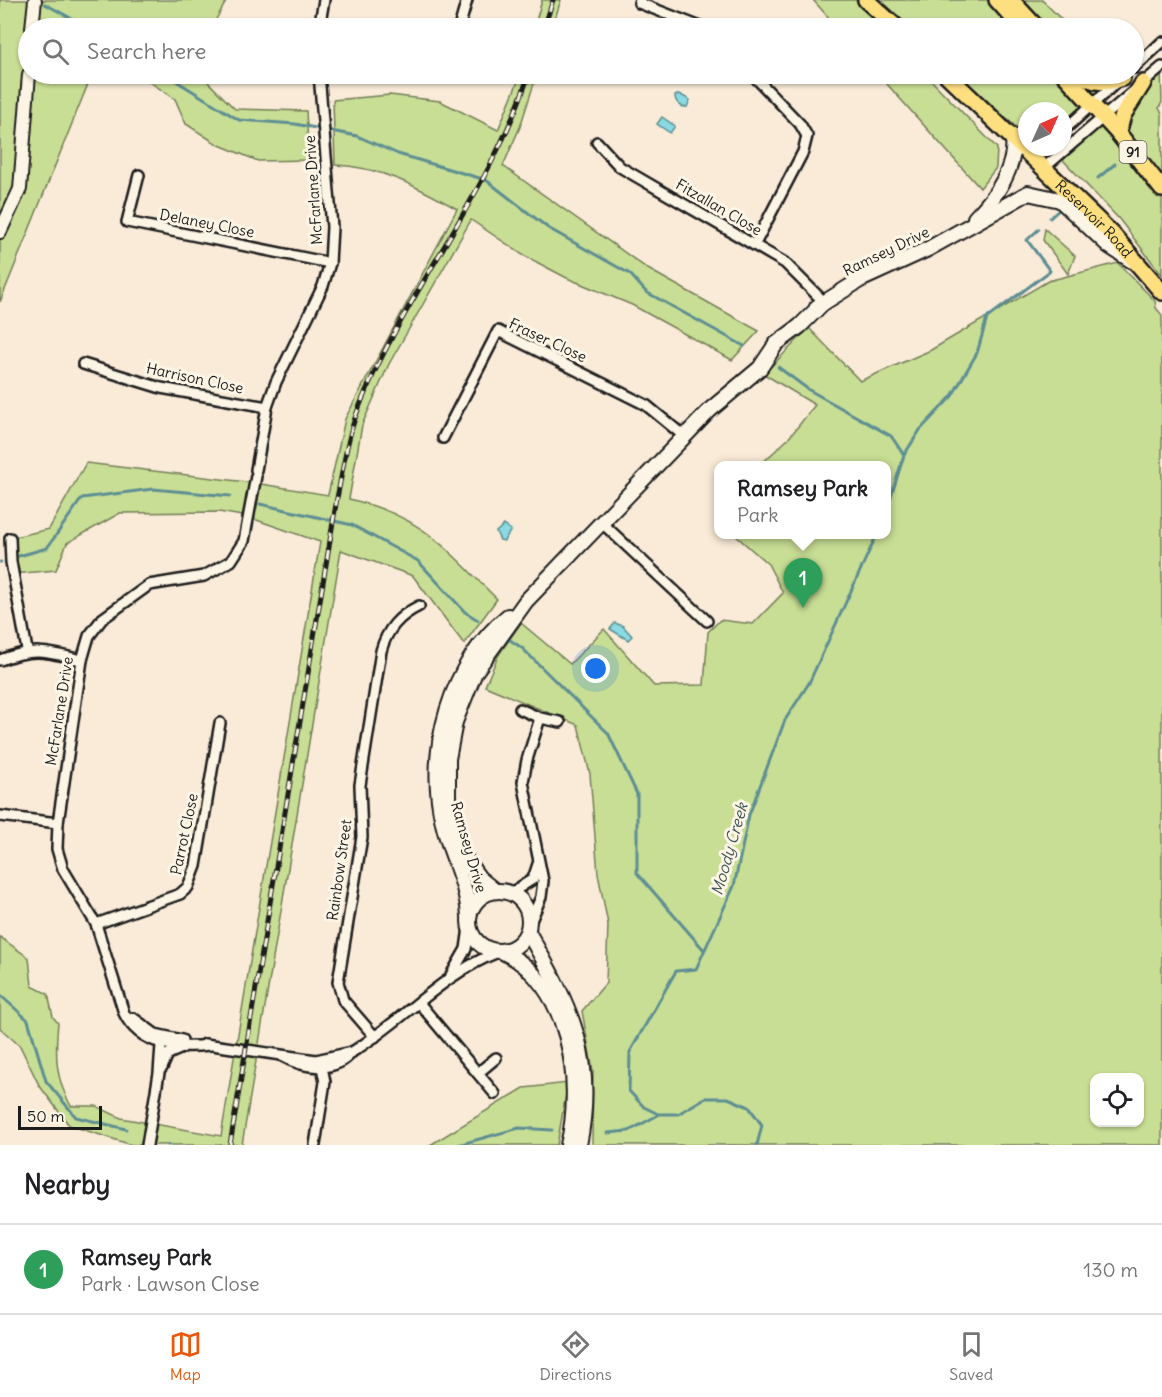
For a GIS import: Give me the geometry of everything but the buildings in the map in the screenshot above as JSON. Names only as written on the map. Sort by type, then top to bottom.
[{"type":"main road","points":[[866,0],[886,18]]},
{"type":"main road","points":[[997,0],[1014,18]]},
{"type":"main road","points":[[1011,0],[1028,18]]},
{"type":"main road","name":"Reservoir Road","points":[[957,84],[1013,136],[1041,157],[1162,292]]},
{"type":"main road","name":"91","points":[[1073,84],[1118,133],[1162,189]]},
{"type":"main road","points":[[1118,133],[1123,115],[1142,84]]},
{"type":"main road","name":"Ramsey Drive","points":[[962,229],[982,211],[1009,169],[1014,147],[1013,136]]},
{"type":"main road","name":"Ramsey Drive","points":[[495,891],[470,867],[459,844],[448,800],[448,759],[455,722],[471,681],[487,653],[526,601],[710,410],[760,368],[771,349],[824,302],[860,280],[928,249],[1020,196],[1038,193],[1060,200],[1109,246],[1141,267]]},
{"type":"main road","name":"Ramsey Drive","points":[[469,922],[466,895],[439,807],[438,770],[442,737],[451,699],[468,661],[492,629],[526,601]]},
{"type":"main road","points":[[568,1145],[574,1085],[564,1031],[539,978],[527,965],[500,952],[482,947],[472,936],[469,922],[478,899],[495,891],[511,893],[525,905],[529,927],[564,996],[579,1042],[585,1090],[579,1145]]},
{"type":"main road","points":[[500,952],[518,945],[529,927]]},
{"type":"street","points":[[33,18],[35,0]]},
{"type":"street","points":[[321,18],[324,0]]},
{"type":"street","points":[[462,18],[467,0]]},
{"type":"street","points":[[640,0],[639,3],[677,18]]},
{"type":"street","points":[[1144,59],[1162,42]]},
{"type":"street","points":[[1144,82],[1162,67]]},
{"type":"street","points":[[0,232],[20,189],[29,84]]},
{"type":"street","name":"McFarlane Drive","points":[[164,1040],[139,1024],[120,999],[96,924],[59,859],[56,838],[82,660],[89,636],[102,619],[149,585],[204,576],[231,561],[244,541],[267,407],[276,382],[323,286],[330,263],[332,235],[320,84]]},
{"type":"street","points":[[755,244],[803,152],[807,136],[800,124],[762,84]]},
{"type":"street","points":[[1072,123],[1115,84]]},
{"type":"street","points":[[1041,157],[1104,117],[1142,84]]},
{"type":"street","name":"Fitzallan Close","points":[[597,142],[620,167],[755,244],[797,274],[824,302]]},
{"type":"street","name":"Delaney Close","points":[[140,175],[127,222],[330,263]]},
{"type":"street","name":"Fraser Close","points":[[443,438],[498,331],[646,405],[685,437]]},
{"type":"street","name":"Harrison Close","points":[[83,364],[161,388],[267,407]]},
{"type":"street","points":[[601,522],[707,621]]},
{"type":"street","points":[[10,538],[10,562],[27,650]]},
{"type":"street","name":"Rainbow Street","points":[[375,1037],[343,1000],[338,982],[362,837],[360,785],[381,651],[398,618],[419,606]]},
{"type":"street","points":[[0,660],[27,650],[82,660]]},
{"type":"street","points":[[520,709],[540,718],[561,722]]},
{"type":"street","points":[[529,927],[544,887],[523,782],[526,760],[540,718]]},
{"type":"street","name":"Parrot Close","points":[[96,924],[180,894],[188,887],[196,866],[220,723]]},
{"type":"street","points":[[0,816],[58,823]]},
{"type":"street","points":[[511,893],[533,879],[538,862]]},
{"type":"street","points":[[449,978],[466,949],[469,922]]},
{"type":"street","points":[[164,1040],[209,1044],[282,1056],[296,1064],[322,1064],[347,1058],[449,978],[472,963],[500,952]]},
{"type":"street","points":[[419,1003],[495,1094]]},
{"type":"street","points":[[164,1040],[190,1047]]},
{"type":"street","points":[[147,1145],[164,1040]]},
{"type":"street","points":[[159,1073],[172,1051],[209,1044]]},
{"type":"street","points":[[478,1073],[496,1058]]},
{"type":"street","points":[[315,1145],[325,1083],[322,1064]]},
{"type":"green space","points":[[0,0],[227,0],[217,18],[18,18],[18,84],[88,84],[0,302]]},
{"type":"green space","points":[[542,0],[561,0],[555,18],[537,18]]},
{"type":"green space","points":[[813,0],[855,0],[872,18],[829,18]]},
{"type":"green space","points":[[881,0],[1042,0],[1060,18],[900,18]]},
{"type":"green space","points":[[1161,72],[1162,102],[1159,108],[1162,114],[1162,275],[1119,219],[1063,160],[1067,156],[1072,156],[1072,152]]},
{"type":"green space","points":[[153,84],[210,84],[235,109],[306,111],[309,160],[258,161],[217,144],[186,124],[175,99]]},
{"type":"green space","points":[[517,84],[534,84],[520,127],[503,166],[648,269],[759,331],[732,360],[632,305],[567,278],[523,255],[471,220],[389,364],[362,425],[349,499],[375,506],[415,525],[447,550],[497,599],[464,644],[413,576],[341,550],[242,1145],[132,1145],[69,1125],[39,1085],[20,1046],[0,1028],[0,937],[29,958],[32,986],[48,994],[53,1017],[58,1023],[57,1066],[59,1076],[71,1106],[96,1106],[121,1118],[221,1136],[320,542],[248,517],[219,512],[120,513],[67,543],[56,570],[13,574],[10,538],[49,529],[86,463],[255,483],[328,495],[345,419],[457,209],[429,193],[383,174],[351,166],[335,165],[333,100],[390,95],[440,101],[498,130]]},
{"type":"green space","points":[[887,84],[935,84],[997,148],[996,168],[980,188]]},
{"type":"green space","points":[[969,84],[1106,84],[1072,115],[1072,102],[1018,102],[1018,129]]},
{"type":"green space","points":[[1045,229],[1075,256],[1068,274],[1043,240]]},
{"type":"green space","points":[[1118,263],[1155,301],[1156,308],[1162,315],[1162,1145],[592,1145],[593,1071],[582,1011],[606,983],[608,924],[598,874],[590,774],[578,725],[485,686],[498,656],[521,623],[570,664],[604,629],[654,686],[704,685],[708,632],[720,620],[753,624],[783,593],[768,564],[740,539],[891,539],[891,461],[764,461],[788,439],[815,405],[764,374],[809,328],[860,381],[931,350],[1048,281]]},
{"type":"green space","points":[[568,1083],[557,1145],[430,1145],[524,1088]]},
{"type":"water","points":[[679,94],[690,100],[687,107],[677,102],[675,96]]},
{"type":"water","points":[[662,117],[675,126],[670,133],[657,124]]},
{"type":"water","points":[[504,525],[511,530],[504,541],[500,540],[496,532]]},
{"type":"water","points":[[615,623],[623,626],[632,636],[628,640],[610,629]]},
{"type":"waterway","points":[[45,4],[71,18]]},
{"type":"waterway","points":[[181,84],[239,120],[295,124],[357,136],[398,154],[486,180],[548,228],[630,274],[646,292],[744,346]]},
{"type":"waterway","points":[[1098,178],[1115,164]]},
{"type":"waterway","points":[[1050,218],[1060,209]]},
{"type":"waterway","points":[[904,455],[920,430],[952,396],[977,353],[987,318],[1050,271],[1027,240],[1039,229]]},
{"type":"waterway","points":[[778,367],[809,390],[891,436],[904,455],[891,496]]},
{"type":"waterway","points":[[19,556],[47,548],[82,498],[153,489],[230,496]]},
{"type":"waterway","points":[[260,504],[352,525],[418,561],[465,612],[478,620]]},
{"type":"waterway","name":"Moody Creek","points":[[757,1145],[762,1125],[749,1107],[728,1098],[705,1098],[678,1114],[658,1114],[644,1107],[629,1091],[630,1052],[676,971],[696,969],[734,886],[749,815],[785,720],[809,683],[875,539]]},
{"type":"waterway","points":[[507,638],[522,648],[608,733],[637,794],[637,873],[704,950]]},
{"type":"waterway","points":[[0,995],[28,1020],[46,1081],[76,1117],[126,1129]]},
{"type":"waterway","points":[[607,1133],[629,1131],[658,1115]]},
{"type":"waterway","points":[[458,1145],[519,1128],[552,1130]]},
{"type":"railway","points":[[547,18],[553,0]]},
{"type":"railway","points":[[230,1145],[337,498],[351,431],[377,367],[492,161],[525,84]]},
{"type":"place","name":"Ramsey Park","points":[[803,608]]}]
